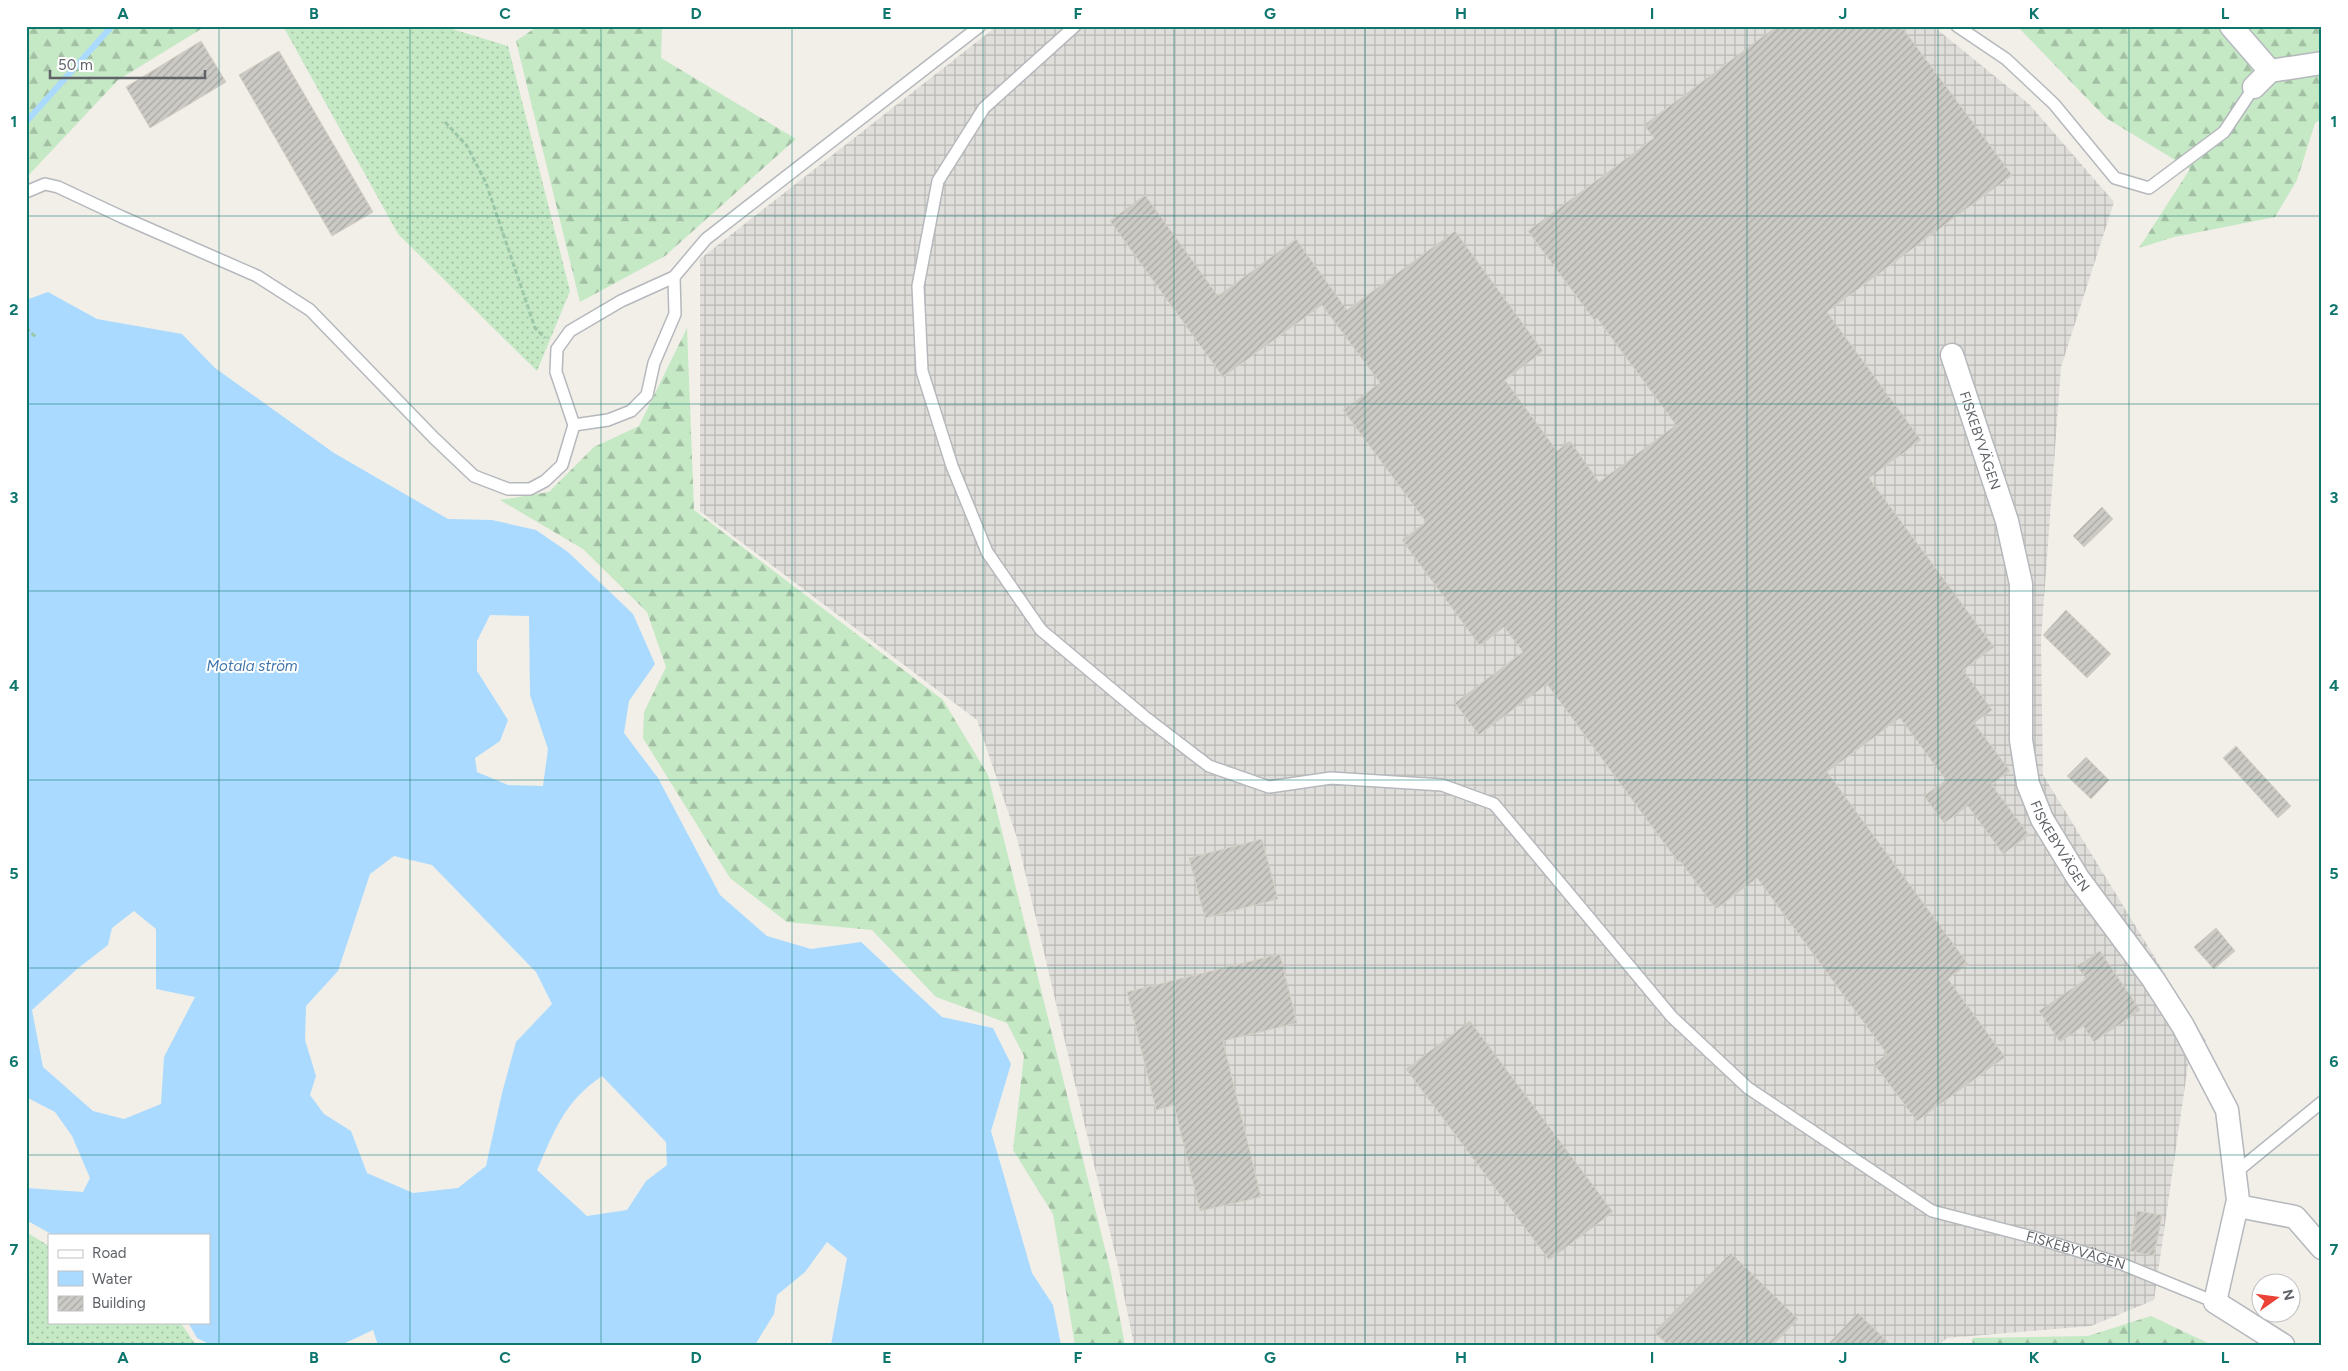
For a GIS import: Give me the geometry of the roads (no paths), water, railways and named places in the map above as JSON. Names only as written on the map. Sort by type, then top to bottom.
[{"type":"street","points":[[2232,26],[2270,71]]},
{"type":"street","points":[[2254,87],[2270,71],[2322,63]]},
{"type":"street","name":"FISKEBYVÄGEN","points":[[1952,355],[2007,521],[2021,584],[2021,740],[2028,784],[2042,819],[2078,878],[2154,979],[2195,1049],[2227,1110],[2238,1206],[2215,1302],[2282,1345]]},
{"type":"street","points":[[2238,1206],[2295,1217],[2322,1248]]},
{"type":"lane","points":[[26,192],[46,184],[58,187],[257,276],[310,310],[434,438],[474,476],[508,489],[530,489],[545,481],[562,465],[574,424],[556,372],[557,349],[570,331],[621,300],[674,277],[706,239],[980,26]]},
{"type":"lane","name":"FISKEBYVÄGEN","points":[[1075,26],[984,108],[938,181],[918,286],[922,371],[952,466],[987,552],[1042,630],[1145,717],[1210,766],[1269,787],[1331,778],[1442,785],[1494,804],[1672,1017],[1741,1081],[1932,1212],[2036,1238],[2122,1264],[2215,1302]]},
{"type":"lane","points":[[1957,26],[2006,60],[2054,104],[2115,178],[2149,188],[2224,132],[2254,87]]},
{"type":"lane","points":[[574,424],[608,420],[631,411],[647,395],[654,363],[675,314],[674,277]]},
{"type":"lane","points":[[2235,1174],[2322,1102]]},
{"type":"water","name":"Motala ström","points":[[48,292],[97,319],[182,334],[215,368],[334,453],[448,519],[492,520],[536,530],[568,552],[633,614],[655,664],[629,701],[624,733],[658,778],[720,895],[767,936],[811,949],[861,942],[942,1017],[993,1028],[1011,1064],[991,1131],[1032,1273],[1053,1305],[1061,1345],[831,1345],[847,1258],[827,1242],[805,1272],[777,1295],[774,1314],[755,1345],[378,1345],[373,1330],[341,1345],[211,1345],[197,1338],[189,1324],[210,1324],[210,1234],[51,1234],[26,1220],[26,1188],[83,1192],[90,1178],[72,1136],[55,1112],[26,1097],[26,300]],"holes":[[[490,615],[529,616],[530,695],[548,749],[543,786],[508,785],[477,772],[475,758],[500,741],[508,720],[477,671],[477,641]],[[394,856],[432,865],[536,972],[552,1004],[516,1042],[502,1093],[486,1166],[458,1188],[413,1193],[367,1173],[351,1131],[324,1114],[310,1095],[316,1076],[305,1040],[306,1006],[338,971],[370,874]],[[134,911],[156,929],[156,989],[195,997],[164,1057],[161,1104],[124,1119],[93,1111],[43,1067],[32,1010],[77,969],[108,945],[112,928]],[[602,1076],[666,1142],[667,1165],[646,1181],[627,1210],[587,1216],[537,1170],[555,1130],[569,1107],[578,1096]]]},
{"type":"waterway","points":[[26,122],[112,26]]}]
